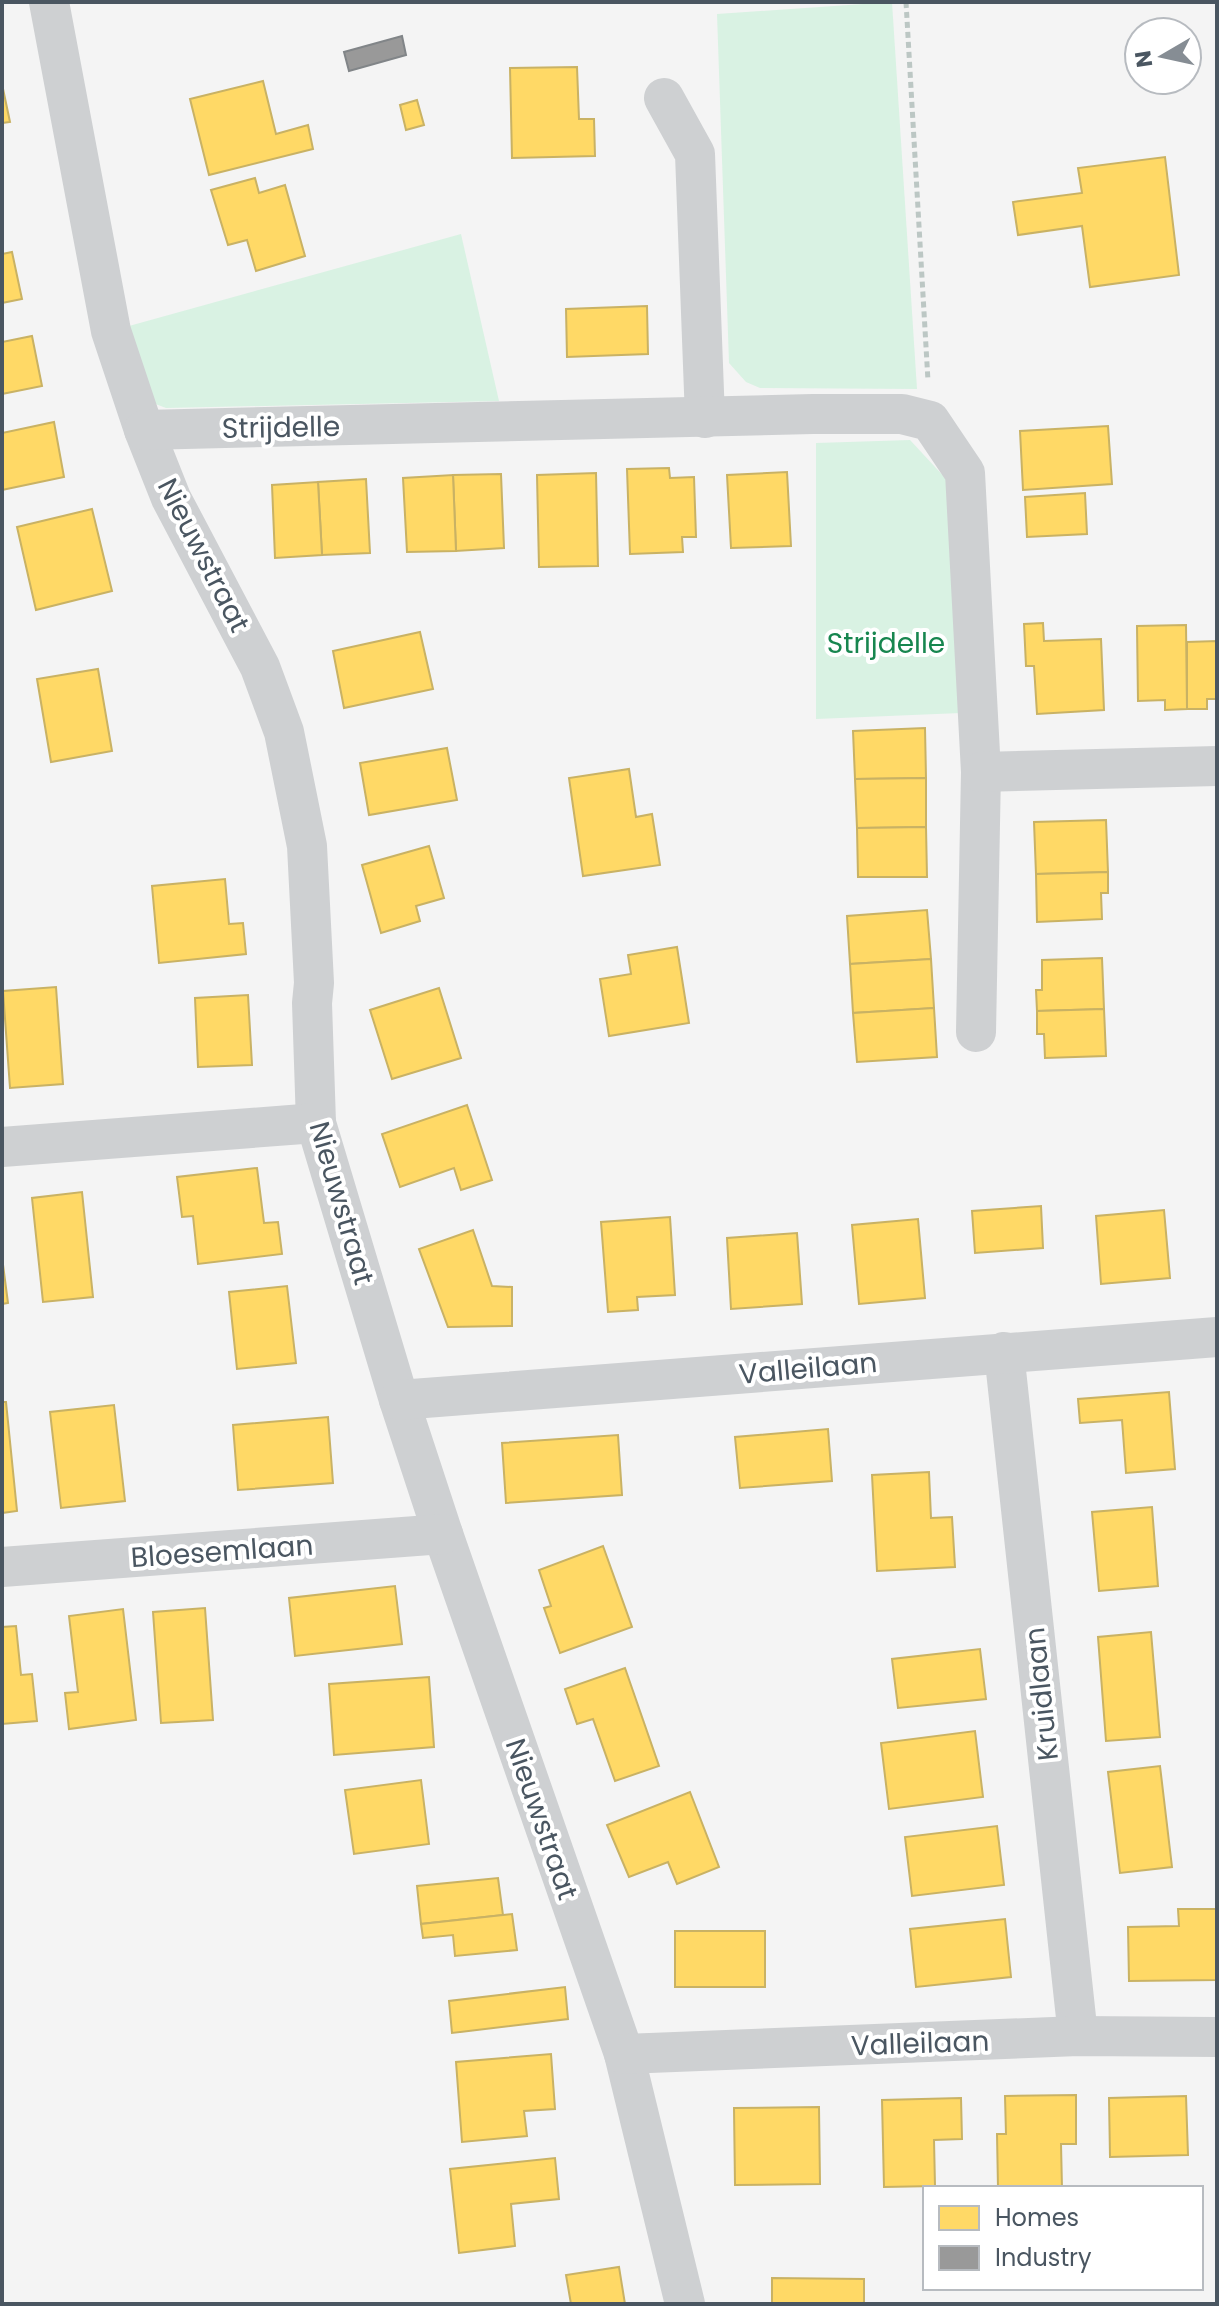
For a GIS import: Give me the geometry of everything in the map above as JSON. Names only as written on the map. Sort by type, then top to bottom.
[{"type":"street","name":"Nieuwstraat","points":[[49,2],[107,312],[144,430],[171,498],[260,667],[284,732],[307,846],[314,983],[316,1123],[399,1400],[443,1534],[624,2054],[685,2304]]},
{"type":"street","points":[[664,98],[695,154],[705,418]]},
{"type":"street","name":"Strijdelle","points":[[144,430],[813,414],[902,414],[930,421]]},
{"type":"street","points":[[930,421],[965,473],[981,772],[976,1032]]},
{"type":"street","points":[[981,772],[1217,766]]},
{"type":"street","points":[[2,1147],[316,1123]]},
{"type":"street","name":"Valleilaan","points":[[399,1400],[1217,1337]]},
{"type":"street","name":"Kruidlaan","points":[[1004,1352],[1078,2036]]},
{"type":"street","name":"Bloesemlaan","points":[[2,1567],[443,1534]]},
{"type":"street","name":"Valleilaan","points":[[624,2054],[1078,2036],[1217,2037]]},
{"type":"path","points":[[906,2],[930,421]]},
{"type":"green space","points":[[892,2],[917,389],[760,388],[746,382],[729,363],[717,14]]},
{"type":"green space","points":[[461,234],[499,401],[166,408],[153,403],[129,326]]},
{"type":"green space","name":"Strijdelle","points":[[910,440],[948,481],[961,713],[816,719],[816,443]]},
{"type":"building: Homes","points":[[577,67],[579,119],[594,119],[595,156],[512,158],[510,68]]},
{"type":"building: Homes","points":[[263,81],[276,134],[308,125],[313,149],[209,175],[190,99]]},
{"type":"building: Homes","points":[[2,84],[10,122],[2,123]]},
{"type":"building: Homes","points":[[417,100],[424,125],[406,130],[400,105]]},
{"type":"building: Homes","points":[[1165,157],[1179,275],[1090,287],[1082,226],[1018,235],[1013,202],[1082,193],[1078,168]]},
{"type":"building: Homes","points":[[255,178],[259,193],[285,185],[305,256],[256,271],[247,240],[228,245],[211,190]]},
{"type":"building: Homes","points":[[12,252],[22,299],[2,303],[2,254]]},
{"type":"building: Homes","points":[[647,306],[648,354],[567,357],[566,309]]},
{"type":"building: Homes","points":[[32,336],[42,386],[2,394],[2,342]]},
{"type":"building: Homes","points":[[54,422],[64,477],[2,490],[2,433]]},
{"type":"building: Homes","points":[[1108,426],[1112,484],[1023,490],[1020,431]]},
{"type":"building: Homes","points":[[669,468],[670,478],[694,477],[696,537],[682,537],[683,552],[630,554],[627,469]]},
{"type":"building: Homes","points":[[787,472],[791,546],[731,548],[727,475]]},
{"type":"building: Homes","points":[[596,473],[598,566],[539,567],[537,475]]},
{"type":"building: Homes","points":[[501,474],[504,548],[456,551],[453,475]]},
{"type":"building: Homes","points":[[453,475],[456,551],[407,552],[403,478]]},
{"type":"building: Homes","points":[[366,479],[370,553],[322,555],[318,482]]},
{"type":"building: Homes","points":[[318,482],[322,555],[275,558],[272,485]]},
{"type":"building: Homes","points":[[1085,493],[1087,534],[1027,537],[1025,497]]},
{"type":"building: Homes","points":[[92,509],[112,591],[36,610],[17,527]]},
{"type":"building: Homes","points":[[1043,623],[1044,641],[1101,639],[1104,710],[1037,714],[1034,666],[1026,666],[1024,624]]},
{"type":"building: Homes","points":[[1186,625],[1187,709],[1165,710],[1165,700],[1138,701],[1137,626]]},
{"type":"building: Homes","points":[[420,632],[433,689],[344,708],[333,651]]},
{"type":"building: Homes","points":[[1217,641],[1217,699],[1207,699],[1207,709],[1187,709],[1187,642]]},
{"type":"building: Homes","points":[[98,669],[112,751],[51,762],[37,679]]},
{"type":"building: Homes","points":[[925,728],[926,778],[855,779],[853,731]]},
{"type":"building: Homes","points":[[447,748],[457,800],[369,815],[360,763]]},
{"type":"building: Homes","points":[[629,769],[636,817],[652,814],[660,865],[583,876],[569,778]]},
{"type":"building: Homes","points":[[926,778],[926,827],[857,828],[855,779]]},
{"type":"building: Homes","points":[[1106,820],[1108,872],[1036,874],[1034,822]]},
{"type":"building: Homes","points":[[926,827],[927,877],[858,877],[857,828]]},
{"type":"building: Homes","points":[[429,846],[444,898],[416,906],[420,921],[381,933],[362,865]]},
{"type":"building: Homes","points":[[1108,872],[1108,893],[1101,893],[1102,919],[1037,922],[1036,874]]},
{"type":"building: Homes","points":[[225,879],[229,924],[243,923],[246,954],[159,963],[152,886]]},
{"type":"building: Homes","points":[[927,910],[931,959],[850,964],[847,916]]},
{"type":"building: Homes","points":[[677,947],[689,1023],[609,1036],[600,979],[631,974],[628,955]]},
{"type":"building: Homes","points":[[1102,958],[1104,1009],[1037,1011],[1036,990],[1042,990],[1042,960]]},
{"type":"building: Homes","points":[[931,959],[934,1008],[853,1013],[850,964]]},
{"type":"building: Homes","points":[[56,987],[63,1084],[10,1088],[3,991]]},
{"type":"building: Homes","points":[[439,988],[461,1058],[392,1079],[370,1010]]},
{"type":"building: Homes","points":[[248,995],[252,1065],[198,1067],[195,998]]},
{"type":"building: Homes","points":[[934,1008],[937,1057],[857,1062],[853,1013]]},
{"type":"building: Homes","points":[[1104,1009],[1106,1056],[1045,1058],[1044,1034],[1037,1034],[1037,1011]]},
{"type":"building: Homes","points":[[467,1105],[492,1180],[461,1190],[454,1168],[400,1187],[382,1134]]},
{"type":"building: Homes","points":[[257,1168],[264,1223],[278,1222],[282,1254],[198,1264],[193,1216],[182,1217],[177,1177]]},
{"type":"building: Homes","points":[[82,1192],[93,1297],[43,1302],[32,1198]]},
{"type":"building: Homes","points":[[1041,1206],[1043,1248],[975,1253],[972,1211]]},
{"type":"building: Homes","points":[[1164,1210],[1170,1278],[1101,1284],[1096,1216]]},
{"type":"building: Homes","points":[[670,1217],[675,1295],[637,1297],[638,1310],[608,1312],[601,1222]]},
{"type":"building: Homes","points":[[918,1219],[925,1298],[859,1304],[852,1225]]},
{"type":"building: Homes","points":[[473,1230],[492,1286],[512,1287],[512,1326],[448,1327],[419,1249]]},
{"type":"building: Homes","points":[[797,1233],[802,1304],[731,1309],[727,1238]]},
{"type":"building: Homes","points":[[2,1257],[8,1303],[2,1304]]},
{"type":"building: Homes","points":[[287,1286],[296,1363],[237,1369],[229,1292]]},
{"type":"building: Homes","points":[[1169,1392],[1175,1469],[1126,1473],[1122,1420],[1080,1423],[1078,1399]]},
{"type":"building: Homes","points":[[2,1402],[6,1402],[17,1511],[2,1513]]},
{"type":"building: Homes","points":[[114,1405],[125,1501],[61,1508],[50,1412]]},
{"type":"building: Homes","points":[[328,1417],[333,1483],[238,1490],[233,1425]]},
{"type":"building: Homes","points":[[828,1429],[832,1481],[740,1488],[735,1437]]},
{"type":"building: Homes","points":[[618,1435],[622,1495],[506,1503],[502,1443]]},
{"type":"building: Homes","points":[[929,1472],[931,1518],[952,1517],[955,1567],[877,1571],[872,1475]]},
{"type":"building: Homes","points":[[1152,1507],[1158,1586],[1099,1591],[1092,1512]]},
{"type":"building: Homes","points":[[603,1546],[632,1627],[560,1653],[544,1608],[551,1606],[539,1570]]},
{"type":"building: Homes","points":[[395,1586],[402,1644],[295,1656],[289,1598]]},
{"type":"building: Homes","points":[[205,1608],[213,1720],[161,1723],[153,1612]]},
{"type":"building: Homes","points":[[123,1609],[136,1720],[69,1729],[65,1693],[78,1692],[69,1616]]},
{"type":"building: Homes","points":[[16,1626],[21,1675],[32,1674],[37,1721],[2,1724],[2,1627]]},
{"type":"building: Homes","points":[[1151,1632],[1160,1737],[1106,1741],[1098,1637]]},
{"type":"building: Homes","points":[[980,1649],[986,1699],[898,1708],[892,1659]]},
{"type":"building: Homes","points":[[625,1668],[659,1766],[615,1781],[593,1719],[577,1724],[565,1689]]},
{"type":"building: Homes","points":[[429,1677],[434,1747],[334,1755],[329,1684]]},
{"type":"building: Homes","points":[[975,1731],[983,1797],[889,1809],[881,1743]]},
{"type":"building: Homes","points":[[1160,1766],[1172,1867],[1120,1873],[1108,1772]]},
{"type":"building: Homes","points":[[421,1780],[429,1844],[354,1854],[345,1790]]},
{"type":"building: Homes","points":[[690,1792],[719,1867],[677,1884],[668,1862],[629,1877],[607,1825]]},
{"type":"building: Homes","points":[[997,1826],[1004,1885],[912,1896],[905,1837]]},
{"type":"building: Homes","points":[[498,1878],[503,1915],[421,1924],[417,1886]]},
{"type":"building: Homes","points":[[1178,1909],[1217,1909],[1217,1980],[1129,1981],[1128,1927],[1179,1926]]},
{"type":"building: Homes","points":[[512,1914],[517,1950],[455,1956],[453,1935],[423,1938],[421,1924]]},
{"type":"building: Homes","points":[[1005,1919],[1011,1977],[916,1987],[910,1929]]},
{"type":"building: Homes","points":[[675,1931],[765,1931],[765,1987],[675,1987]]},
{"type":"building: Homes","points":[[565,1987],[568,2019],[452,2033],[449,2001]]},
{"type":"building: Homes","points":[[551,2054],[555,2109],[524,2111],[527,2136],[462,2142],[456,2062]]},
{"type":"building: Homes","points":[[1076,2095],[1076,2144],[1061,2144],[1062,2186],[998,2186],[997,2134],[1006,2134],[1005,2096]]},
{"type":"building: Homes","points":[[1186,2096],[1188,2155],[1110,2157],[1109,2098]]},
{"type":"building: Homes","points":[[961,2098],[962,2139],[934,2140],[935,2186],[884,2187],[882,2100]]},
{"type":"building: Homes","points":[[819,2107],[820,2184],[735,2185],[734,2108]]},
{"type":"building: Homes","points":[[555,2158],[559,2199],[511,2204],[515,2246],[459,2253],[450,2169]]},
{"type":"building: Homes","points":[[619,2267],[625,2304],[571,2304],[566,2275]]},
{"type":"building: Homes","points":[[772,2278],[864,2279],[864,2304],[772,2304]]},
{"type":"building: Industry","points":[[402,36],[406,55],[349,71],[344,52]]}]
